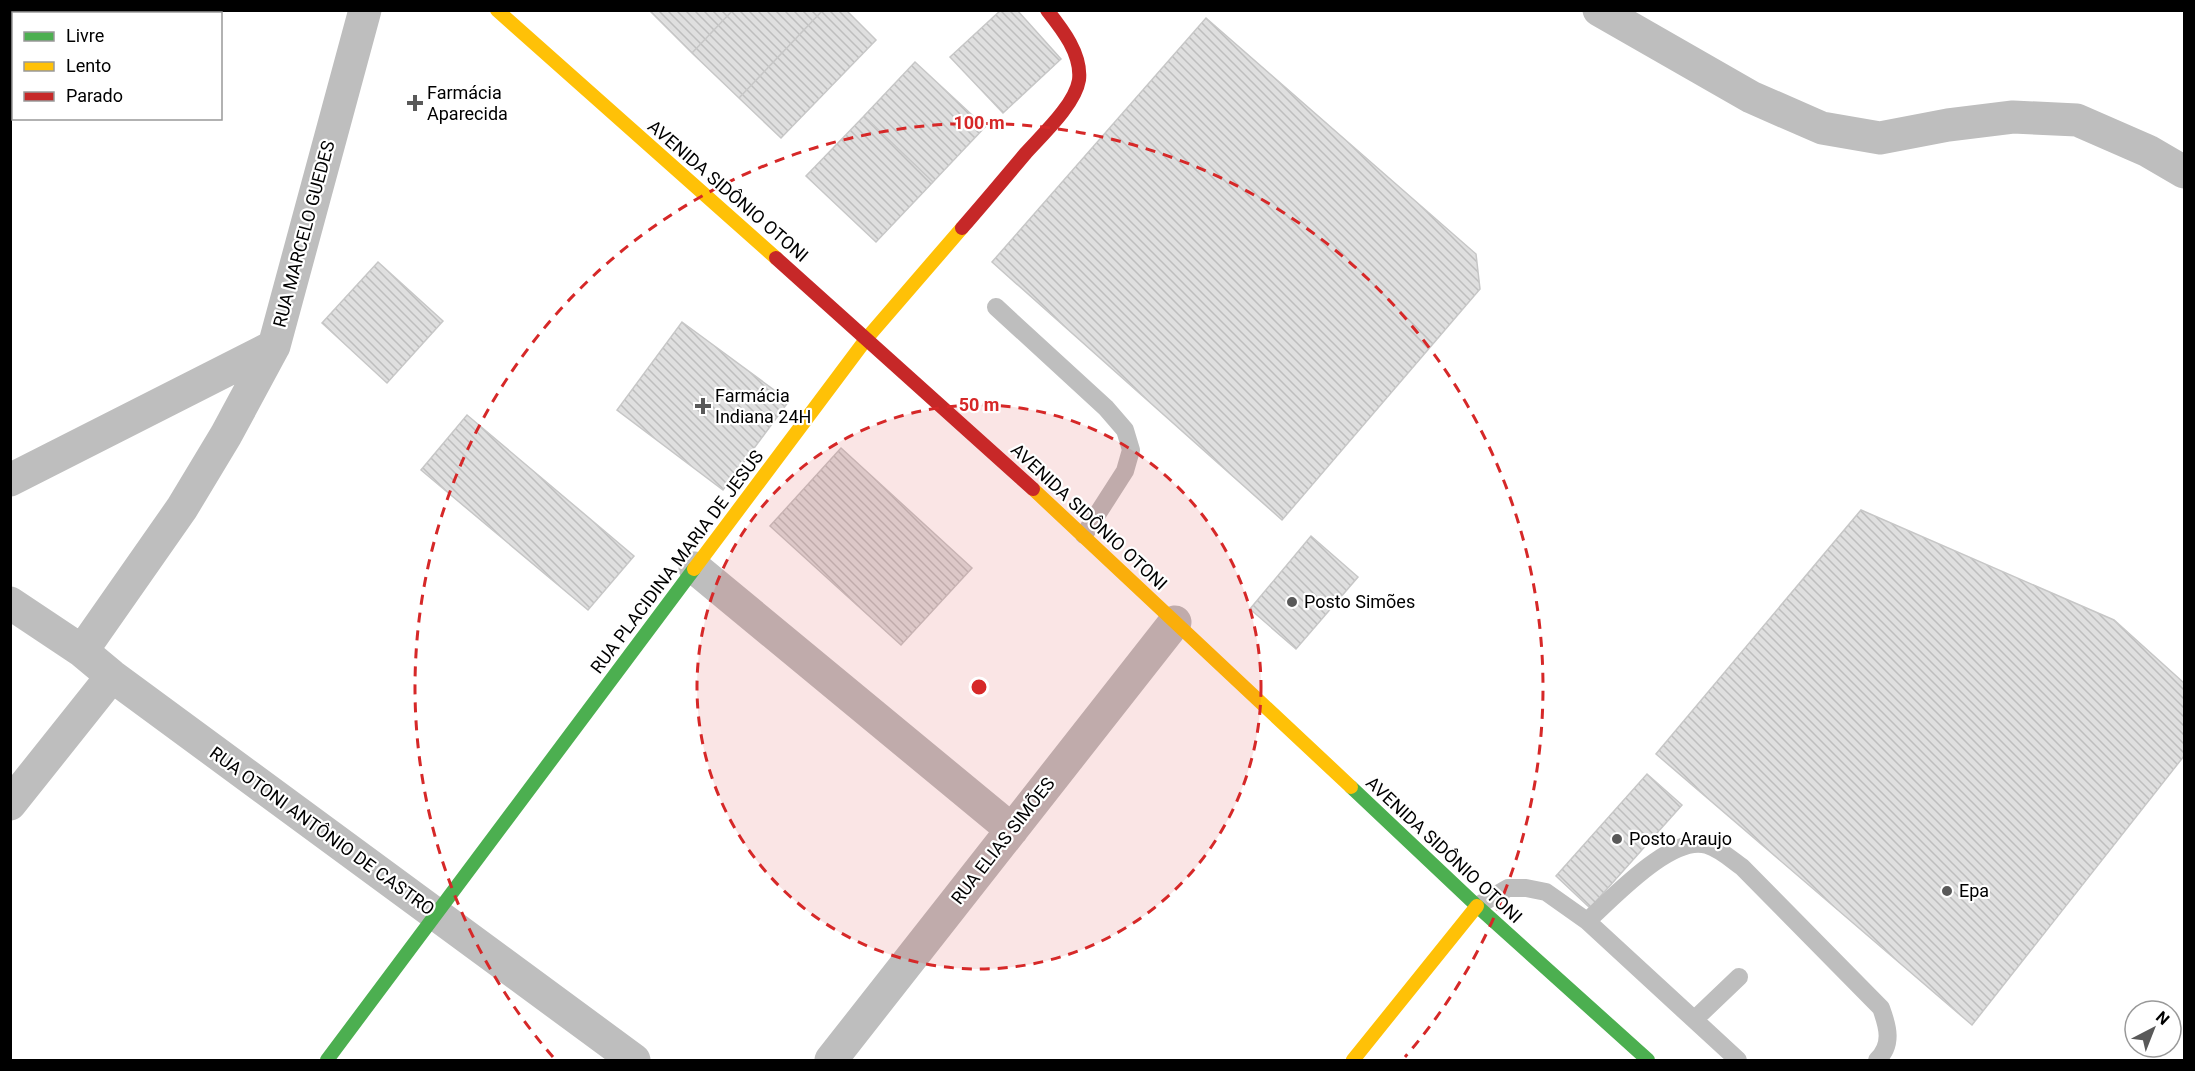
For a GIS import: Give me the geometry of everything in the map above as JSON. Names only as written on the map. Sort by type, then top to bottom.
[{"type":"main road","name":"AVENIDA SIDÔNIO OTONI","points":[[497,10],[867,338],[1084,535],[1477,906],[1648,1060]]},
{"type":"main road","name":"RUA PLACIDINA MARIA DE JESUS","points":[[327,1060],[867,338],[1060,114],[1077,89],[1078,63],[1061,28],[1047,10]]},
{"type":"main road","points":[[1353,1060],[1477,906]]},
{"type":"street","name":"RUA MARCELO GUEDES","points":[[10,480],[274,346],[365,10]]},
{"type":"street","points":[[1599,10],[1751,98],[1822,128],[1881,138],[1948,125],[2013,117],[2077,120],[2148,151],[2184,172]]},
{"type":"street","points":[[82,651],[182,508],[226,435],[274,346]]},
{"type":"street","points":[[695,568],[1012,830]]},
{"type":"street","name":"RUA OTONI ANTÔNIO DE CASTRO","points":[[10,603],[82,651],[112,676],[634,1060]]},
{"type":"street","name":"RUA ELIAS SIMÕES","points":[[831,1060],[1175,622]]},
{"type":"street","points":[[10,804],[112,676]]},
{"type":"lane","points":[[996,307],[1106,408],[1125,430],[1131,450],[1125,471],[1084,535]]},
{"type":"lane","points":[[1587,921],[1669,852],[1692,844],[1706,844],[1742,867],[1881,1008],[1887,1024],[1889,1040],[1877,1060]]},
{"type":"lane","points":[[1477,906],[1508,888],[1526,888],[1546,892],[1587,921],[1738,1060]]},
{"type":"lane","points":[[1695,1019],[1739,977]]},
{"type":"building","points":[[649,10],[733,10],[692,53]]},
{"type":"building","points":[[733,10],[823,10],[739,98],[692,53]]},
{"type":"building","points":[[823,10],[846,10],[876,40],[781,138],[739,98]]},
{"type":"building","points":[[1001,10],[1017,10],[1061,59],[1003,113],[950,57]]},
{"type":"building","points":[[1206,18],[1476,254],[1480,289],[1282,520],[992,262]]},
{"type":"building","points":[[915,62],[985,127],[933,182],[864,116]]},
{"type":"building","points":[[864,116],[933,182],[876,242],[806,176]]},
{"type":"building","points":[[378,262],[443,321],[387,383],[322,323]]},
{"type":"building","name":"Farmácia Indiana 24H","points":[[682,322],[789,401],[723,490],[617,410]]},
{"type":"building","points":[[467,415],[634,556],[588,610],[421,470]]},
{"type":"building","points":[[841,448],[972,568],[901,645],[770,526]]},
{"type":"building","name":"Epa","points":[[1861,510],[2114,620],[2184,683],[2184,756],[1972,1025],[1656,754]]},
{"type":"building","points":[[1311,536],[1358,577],[1296,649],[1250,609]]},
{"type":"building","points":[[1647,774],[1682,805],[1590,908],[1556,876]]},
{"type":"traffic: fast","points":[[327,1060],[694,569]]},
{"type":"traffic: fast","points":[[1351,787],[1477,906],[1648,1060]]},
{"type":"traffic: slow","points":[[497,10],[776,258]]},
{"type":"traffic: slow","points":[[694,569],[867,338],[962,228]]},
{"type":"traffic: slow","points":[[1033,489],[1351,787]]},
{"type":"traffic: slow","points":[[1353,1060],[1477,906]]},
{"type":"traffic: jam","points":[[962,228],[1056,120],[1076,90],[1079,70],[1074,51],[1065,34],[1047,10]]},
{"type":"traffic: jam","points":[[776,258],[1033,489]]},
{"type":"place","name":"Farmácia Aparecida","points":[[415,103]]},
{"type":"place","name":"Farmácia Indiana 24H","points":[[703,406]]},
{"type":"place","name":"Posto Simões","points":[[1292,602]]},
{"type":"place","name":"Posto Araujo","points":[[1617,839]]},
{"type":"place","name":"Epa","points":[[1947,891]]}]
